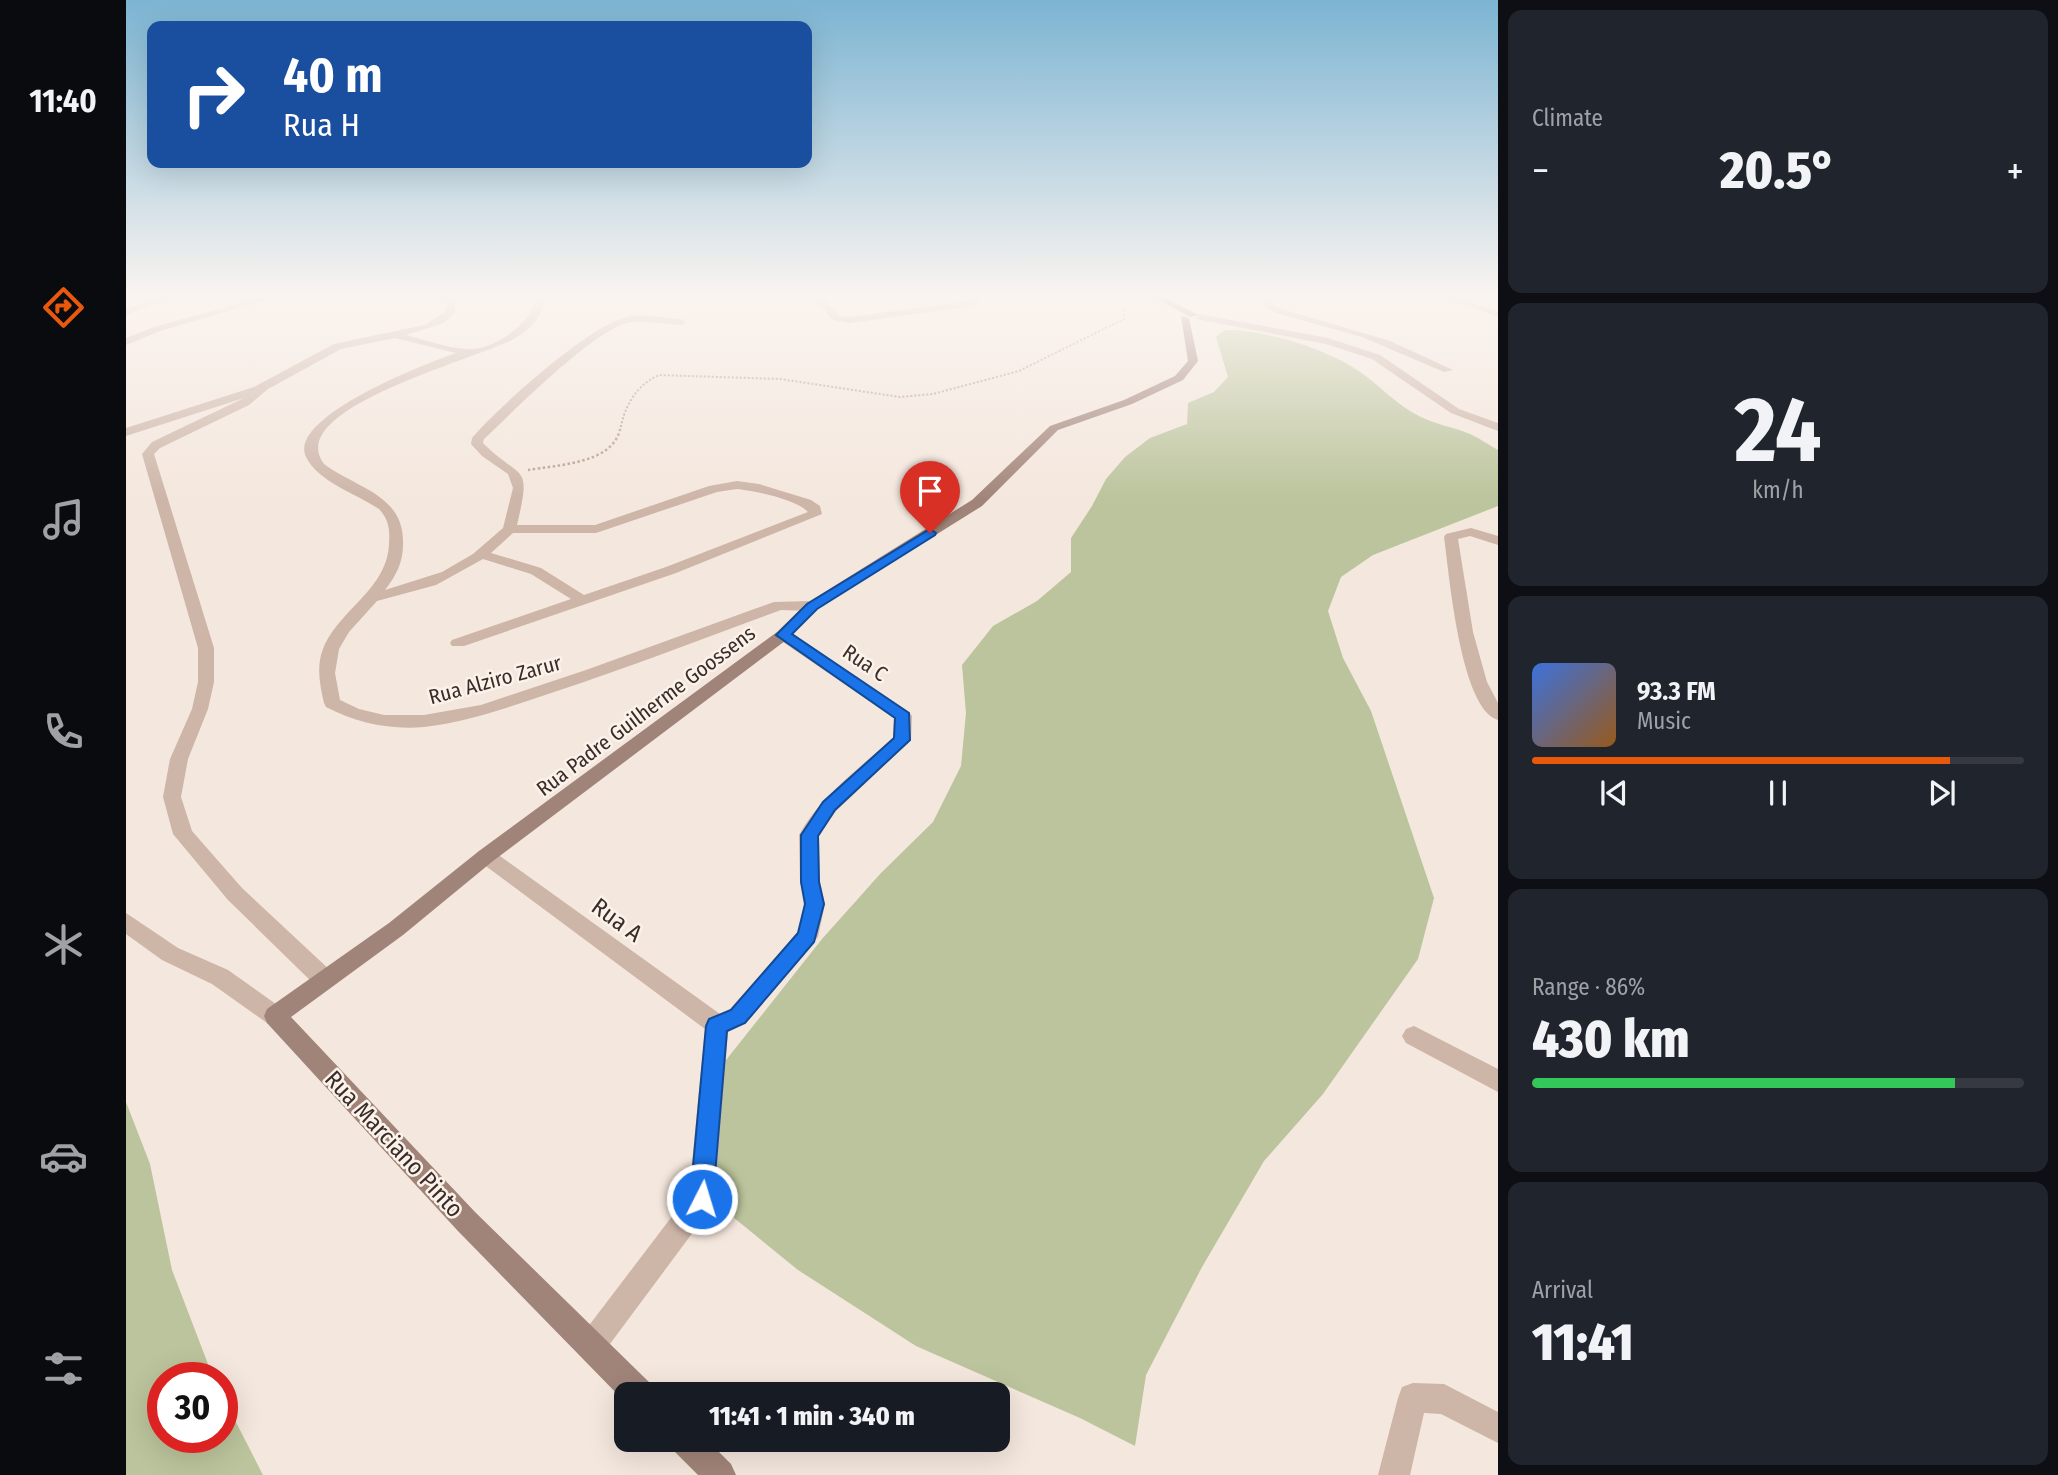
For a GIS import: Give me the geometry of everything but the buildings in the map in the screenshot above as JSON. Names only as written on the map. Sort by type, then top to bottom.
[{"type":"street","points":[[302,363],[245,403],[156,445],[148,454],[206,648],[206,682],[200,709],[179,760],[172,797],[183,834],[234,894],[324,979]]},
{"type":"street","name":"Rua Alziro Zarur","points":[[442,363],[399,381],[333,416],[313,435],[311,458],[327,473],[369,497],[392,514],[397,532],[395,558],[388,577],[332,642],[326,664],[326,685],[332,703],[354,714],[424,722],[482,710],[592,674],[779,605],[812,607]]},
{"type":"street","points":[[373,597],[429,584],[483,555],[509,529],[519,488],[514,472],[486,453],[477,444],[478,438],[559,363]]},
{"type":"street","name":"Rua Padre Guilherme Goossens","points":[[275,1016],[396,929],[486,856],[783,635],[812,607],[977,503],[1054,428],[1128,402],[1178,378],[1191,363]]},
{"type":"street","points":[[1385,363],[1455,411],[1498,427]]},
{"type":"street","points":[[1432,363],[1448,370]]},
{"type":"street","points":[[126,432],[264,387]]},
{"type":"street","points":[[458,643],[583,601],[812,517],[815,509],[806,503],[754,487],[726,486],[596,529],[509,529]]},
{"type":"street","points":[[1498,541],[1471,532],[1451,537],[1469,653],[1487,706],[1498,714]]},
{"type":"street","points":[[483,555],[521,563],[546,573],[583,601]]},
{"type":"street","name":"Rua C","points":[[717,1026],[738,1016],[807,937],[815,904],[810,882],[809,835],[829,806],[902,740],[903,716],[783,635]]},
{"type":"street","name":"Rua A","points":[[486,856],[717,1026]]},
{"type":"street","name":"Rua Marciano Pinto","points":[[126,922],[170,954],[220,977],[275,1016],[466,1221],[627,1382]]},
{"type":"street","points":[[591,1346],[702,1199],[717,1026]]},
{"type":"street","points":[[1414,1036],[1498,1081]]},
{"type":"street","points":[[1394,1475],[1413,1398],[1444,1399],[1498,1428]]},
{"type":"street","points":[[697,1452],[720,1475]]},
{"type":"path","points":[[514,472],[587,458],[607,449],[617,440],[623,415],[636,392],[659,375],[780,379],[900,397],[933,394],[1019,371],[1036,363]]},
{"type":"green space","points":[[1224,363],[1346,363],[1412,412],[1470,434],[1498,450],[1498,506],[1373,555],[1341,577],[1328,611],[1343,658],[1371,711],[1434,898],[1418,959],[1323,1094],[1264,1161],[1202,1267],[1146,1375],[1135,1446],[1010,1387],[1010,1382],[998,1382],[916,1346],[798,1270],[696,1187],[711,1079],[822,939],[881,873],[933,822],[961,766],[966,713],[962,665],[993,626],[1037,601],[1071,572],[1071,538],[1106,479],[1125,457],[1150,438],[1187,424],[1188,403],[1214,392],[1228,377]]},
{"type":"green space","points":[[126,1102],[150,1164],[172,1270],[207,1362],[147,1362],[147,1453],[238,1453],[238,1426],[263,1475],[126,1475]]},
{"type":"route","points":[[702,1199],[717,1026],[738,1016],[807,937],[815,904],[810,882],[809,835],[829,806],[902,740],[903,716],[783,635],[812,607],[930,533]]}]
